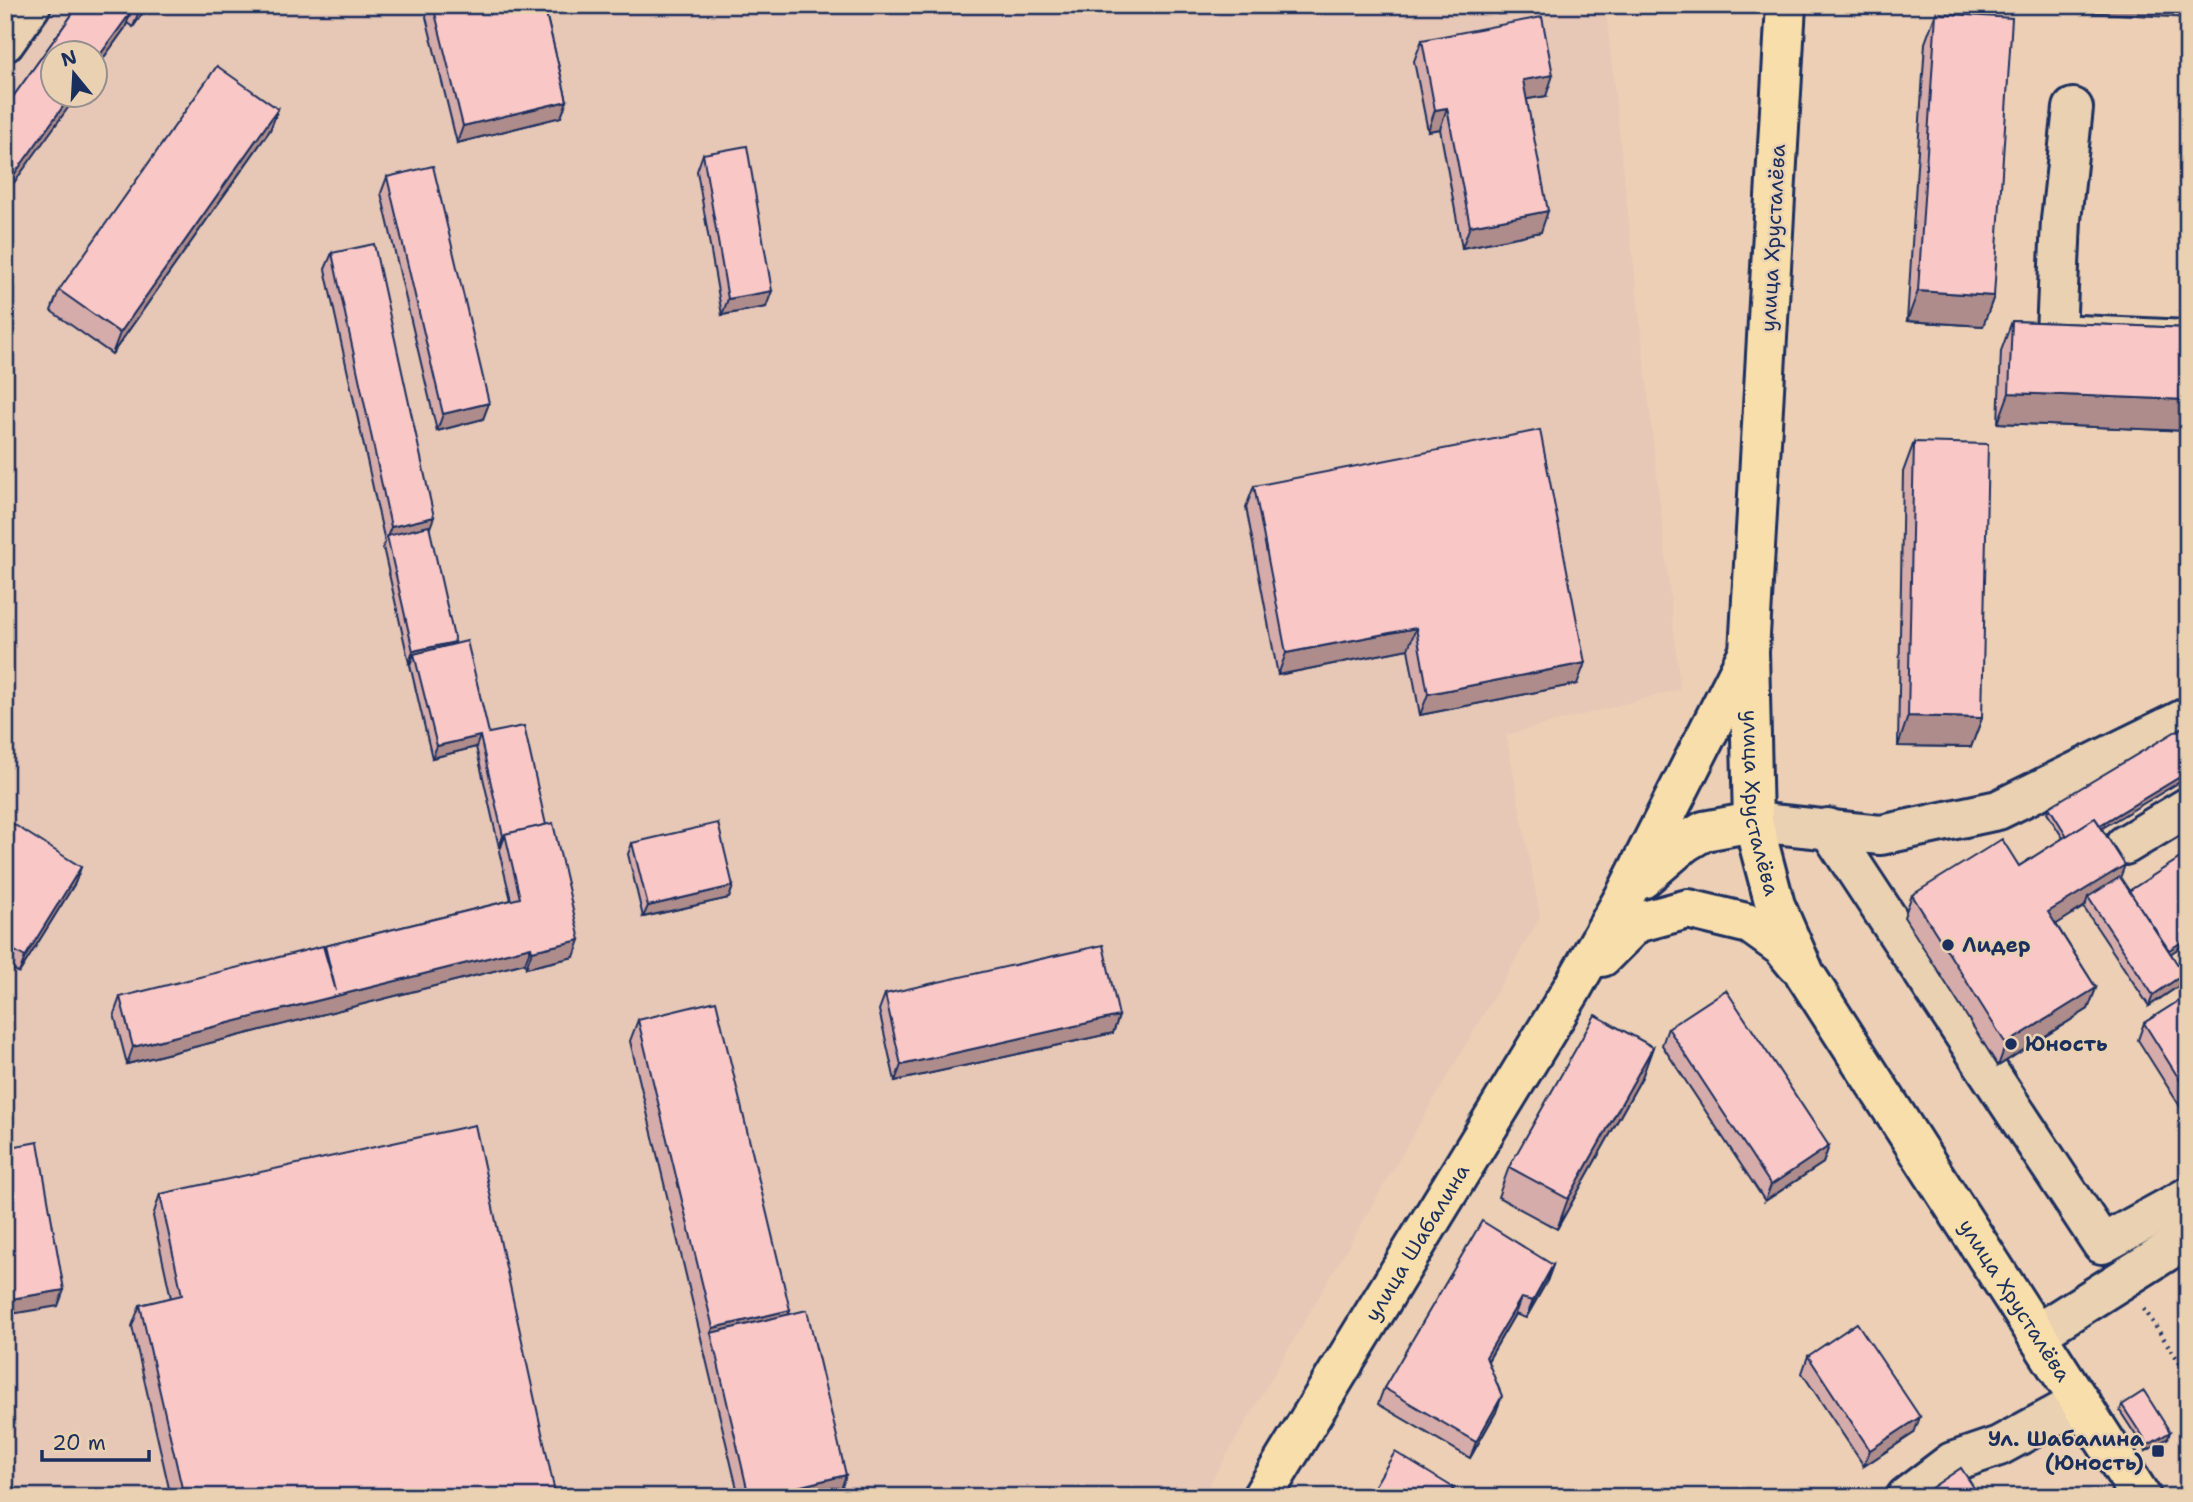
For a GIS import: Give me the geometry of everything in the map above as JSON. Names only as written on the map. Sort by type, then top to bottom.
[{"type":"main road","name":"улица Хрусталёва","points":[[1786,5],[1749,652],[1753,822],[1775,905],[1805,974],[2141,1497]]},
{"type":"main road","name":"улица Шабалина","points":[[1262,1497],[1572,989],[1627,892],[1749,652]]},
{"type":"main road","name":"улица Шабалина","points":[[1627,892],[1684,843],[1704,831],[1753,822]]},
{"type":"main road","name":"улица Шабалина","points":[[1572,989],[1636,923],[1688,909],[1750,924],[1782,947],[1805,974]]},
{"type":"lane","points":[[5,42],[31,5]]},
{"type":"lane","points":[[2073,108],[2061,220],[2056,334],[2188,340]]},
{"type":"lane","points":[[1753,822],[1881,835],[1998,810],[2188,717]]},
{"type":"lane","points":[[2125,845],[2188,807]]},
{"type":"lane","points":[[1828,828],[2124,1278]]},
{"type":"lane","points":[[2102,1244],[2188,1197]]},
{"type":"lane","points":[[2036,1334],[2188,1238]]},
{"type":"lane","points":[[1906,1497],[1952,1462],[1999,1446],[2080,1402]]},
{"type":"path","points":[[2124,1278],[2188,1376]]},
{"type":"shaded area","points":[[5,5],[1605,5],[1680,689],[1506,735],[1540,917],[1202,1497],[5,1497]]},
{"type":"building","points":[[79,5],[122,5],[131,12],[108,44],[108,38],[55,38]]},
{"type":"building","points":[[131,5],[142,5],[139,11]]},
{"type":"building","points":[[433,5],[544,5],[567,101],[463,126]]},
{"type":"building","points":[[1936,13],[2012,18],[1994,296],[1918,291]]},
{"type":"building","points":[[1542,17],[1553,75],[1523,80],[1548,211],[1470,226],[1447,108],[1435,110],[1422,40]]},
{"type":"building","points":[[38,62],[38,108],[62,108],[5,187],[5,108]]},
{"type":"building","points":[[217,66],[278,109],[120,333],[59,290]]},
{"type":"building","points":[[747,146],[772,291],[728,299],[703,154]]},
{"type":"building","points":[[433,166],[489,403],[443,414],[387,177]]},
{"type":"building","points":[[374,244],[434,517],[391,527],[332,253]]},
{"type":"building","points":[[2012,321],[2188,328],[2188,400],[2009,393]]},
{"type":"building","points":[[1540,430],[1585,663],[1428,694],[1416,628],[1286,653],[1254,486]]},
{"type":"building","points":[[1914,442],[1988,444],[1982,718],[1908,716]]},
{"type":"building","points":[[429,526],[455,642],[413,651],[387,536]]},
{"type":"building","points":[[467,641],[489,733],[524,726],[546,825],[503,836],[480,736],[437,746],[414,654]]},
{"type":"building","points":[[2188,724],[2188,772],[2100,825],[2095,818],[2067,836],[2049,807]]},
{"type":"building","points":[[2095,818],[2125,865],[2048,912],[2096,988],[2006,1044],[1912,895],[2002,839],[2019,866]]},
{"type":"building","points":[[7,820],[81,867],[25,957],[5,945]]},
{"type":"building","points":[[553,823],[580,940],[532,951],[531,947],[133,1047],[120,997],[323,946],[336,991],[325,946],[520,898],[505,834]]},
{"type":"building","points":[[718,823],[733,886],[648,906],[632,843]]},
{"type":"building","points":[[2188,853],[2188,938],[2169,950],[2129,891]]},
{"type":"building","points":[[2120,877],[2184,974],[2153,995],[2088,897]]},
{"type":"building","points":[[1103,945],[1119,1016],[901,1065],[885,994]]},
{"type":"building","points":[[1726,990],[1829,1146],[1771,1185],[1668,1028]]},
{"type":"building","points":[[2188,995],[2188,1093],[2144,1023]]},
{"type":"building","points":[[716,1001],[790,1310],[713,1328],[638,1020]]},
{"type":"building","points":[[1595,1015],[1653,1047],[1568,1199],[1509,1167]]},
{"type":"building","points":[[475,1125],[556,1497],[184,1497],[140,1305],[182,1295],[160,1194]]},
{"type":"building","points":[[38,1142],[64,1290],[5,1300],[5,1148]]},
{"type":"building","points":[[1482,1221],[1553,1265],[1533,1301],[1521,1298],[1486,1357],[1502,1396],[1476,1442],[1384,1388]]},
{"type":"building","points":[[807,1310],[846,1475],[749,1497],[711,1333]]},
{"type":"building","points":[[1857,1323],[1920,1417],[1870,1450],[1808,1356]]},
{"type":"building","points":[[2144,1391],[2170,1432],[2148,1445],[2122,1405]]},
{"type":"building","points":[[1395,1452],[1454,1488],[1449,1497],[1368,1497]]},
{"type":"building","points":[[1961,1468],[1980,1497],[1918,1497]]},
{"type":"place","name":"Лидер","points":[[1948,945]]},
{"type":"place","name":"Юность","points":[[2011,1044]]},
{"type":"place","name":"Ул. Шабалина (Юность)","points":[[2158,1451]]}]
